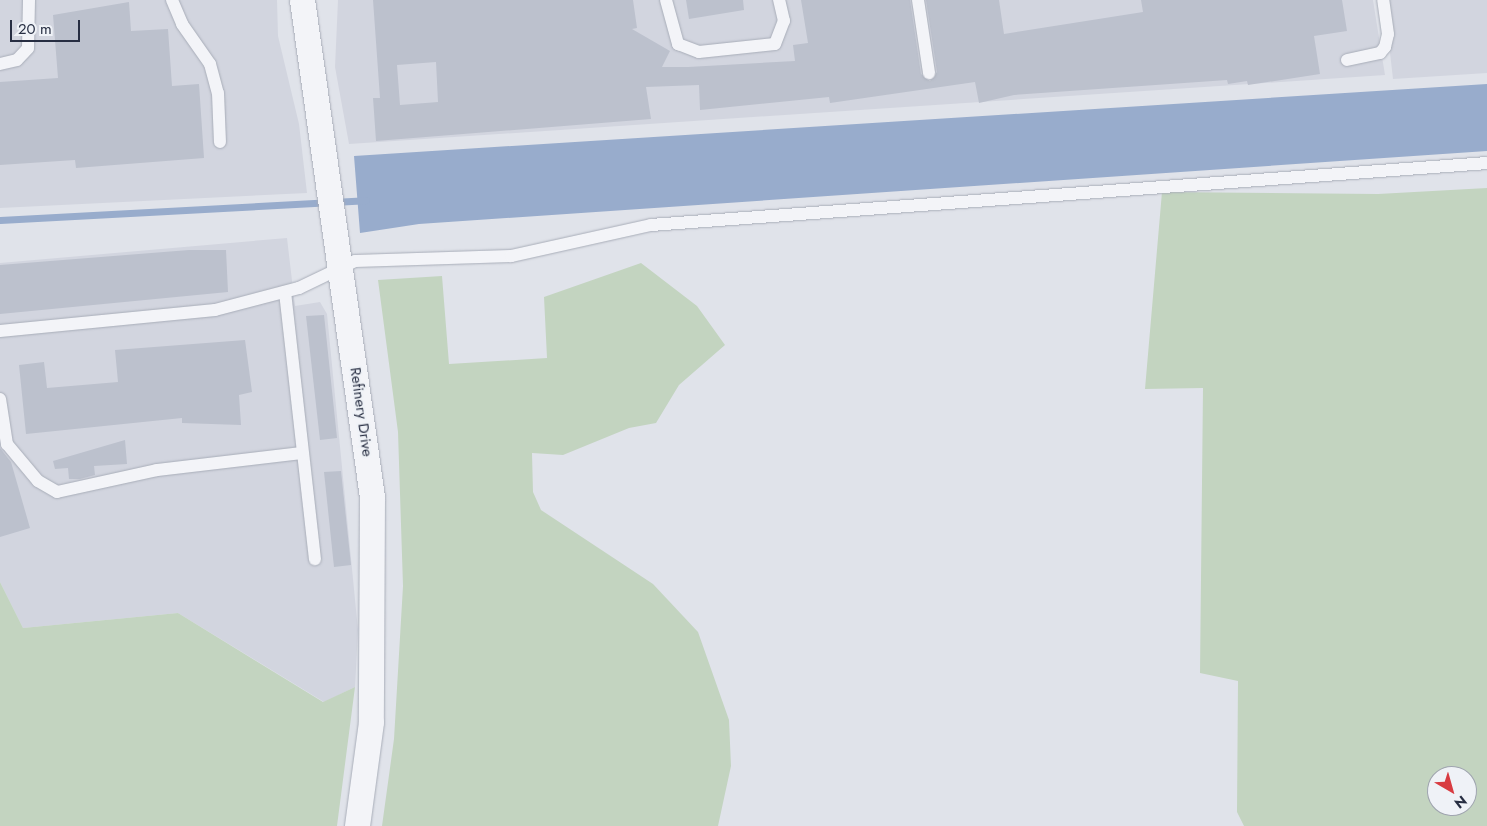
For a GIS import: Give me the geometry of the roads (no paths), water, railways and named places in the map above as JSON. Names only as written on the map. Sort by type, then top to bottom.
[{"type":"street","name":"Refinery Drive","points":[[303,2],[338,238],[372,497],[371,722],[357,826]]},
{"type":"lane","points":[[0,64],[17,60],[28,48],[29,0]]},
{"type":"lane","points":[[172,0],[182,24],[210,64],[218,93],[220,142]]},
{"type":"lane","points":[[666,0],[678,44],[699,52],[774,44],[784,22],[779,0]]},
{"type":"lane","points":[[918,0],[929,73]]},
{"type":"lane","points":[[1346,60],[1380,53],[1385,47],[1388,34],[1383,0]]},
{"type":"lane","points":[[0,331],[215,310],[285,292],[341,267],[372,258],[549,251],[651,224],[1487,163]]},
{"type":"lane","points":[[285,292],[315,559]]},
{"type":"lane","points":[[0,399],[7,444],[38,481],[57,492],[157,470],[302,453]]},
{"type":"water","points":[[1487,84],[1487,151],[419,224],[360,233],[354,156]]},
{"type":"waterway","points":[[0,220],[365,200]]}]
